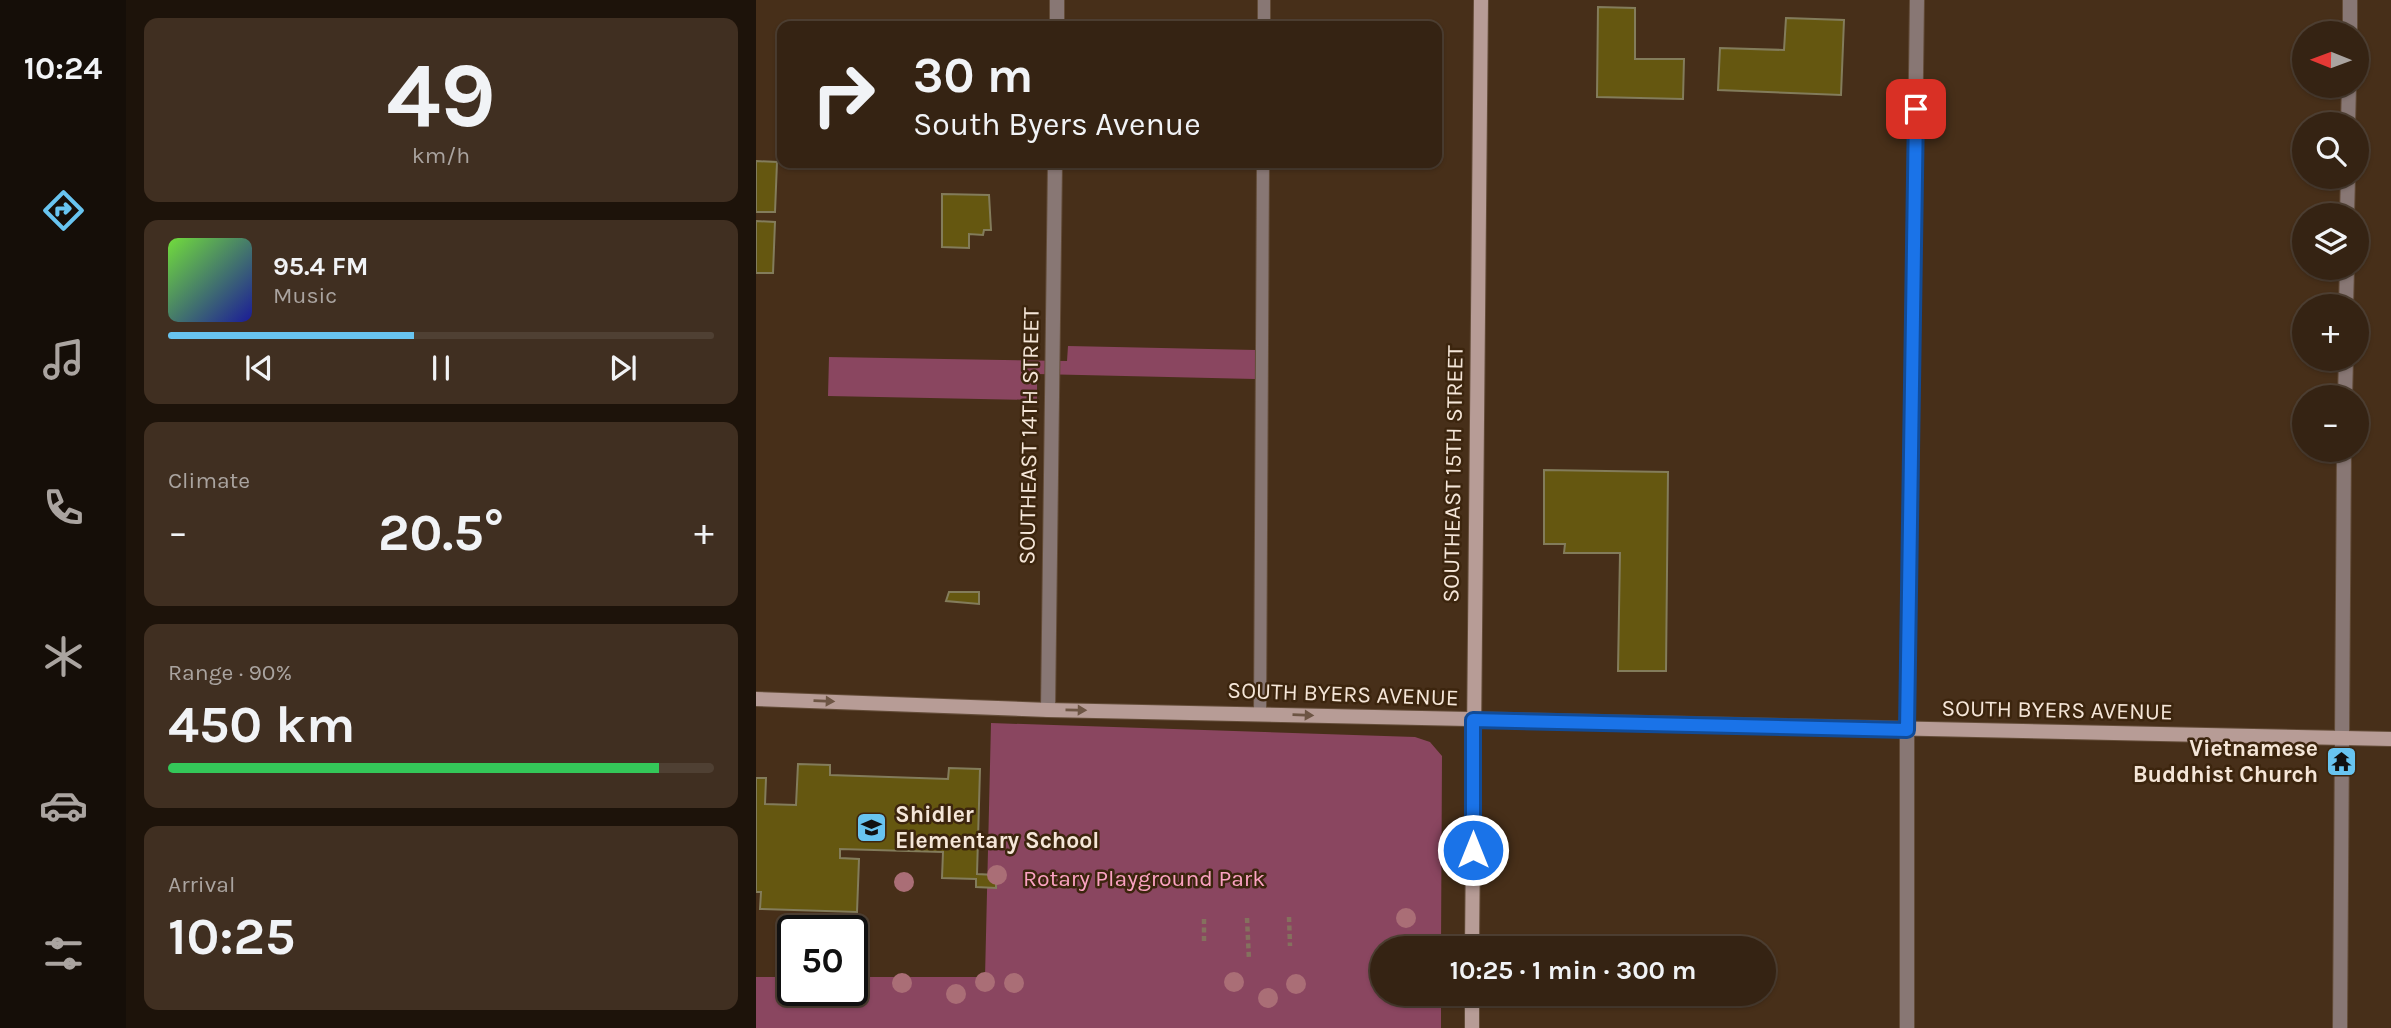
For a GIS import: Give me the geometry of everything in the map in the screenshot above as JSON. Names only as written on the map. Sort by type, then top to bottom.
[{"type":"street","points":[[1057,0],[1057,21]]},
{"type":"street","name":"SOUTHEAST 15TH STREET","points":[[1472,936],[1481,0]]},
{"type":"street","points":[[1907,1028],[1907,730],[1917,0]]},
{"type":"street","points":[[2350,0],[2350,21]]},
{"type":"street","name":"SOUTHEAST 14TH STREET","points":[[1048,710],[1055,168]]},
{"type":"street","points":[[2340,1028],[2344,462]]},
{"type":"street","name":"SOUTH BYERS AVENUE","points":[[756,699],[1048,710],[2391,739]]},
{"type":"street","points":[[1472,1006],[1472,1028]]},
{"type":"lane","points":[[1264,0],[1264,21]]},
{"type":"lane","points":[[1260,714],[1263,168]]},
{"type":"path","points":[[1290,917],[1290,946]]},
{"type":"path","points":[[1247,918],[1248,960]]},
{"type":"path","points":[[1204,919],[1204,942]]},
{"type":"green space","points":[[1068,346],[1256,350],[1255,379],[1037,374],[1037,400],[828,396],[829,357],[1067,361]]},
{"type":"green space","name":"Rotary Playground Park","points":[[991,723],[1415,737],[1430,742],[1442,756],[1441,936],[1370,936],[1370,1006],[1441,1006],[1441,1028],[756,1028],[756,977],[777,977],[777,1006],[868,1006],[868,977],[985,977]]},
{"type":"building","points":[[1598,7],[1635,8],[1635,59],[1684,59],[1683,99],[1597,97]]},
{"type":"building","points":[[1786,18],[1844,20],[1841,95],[1718,90],[1720,48],[1784,50]]},
{"type":"building","points":[[756,161],[777,162],[775,212],[756,212]]},
{"type":"building","points":[[942,194],[989,195],[991,230],[984,230],[983,235],[969,234],[969,248],[942,247]]},
{"type":"building","points":[[756,221],[775,222],[773,273],[756,273]]},
{"type":"building","points":[[1544,470],[1668,472],[1666,671],[1618,671],[1620,553],[1564,553],[1565,544],[1544,544]]},
{"type":"building","points":[[949,592],[979,592],[979,604],[946,601]]},
{"type":"building","points":[[798,764],[830,765],[830,775],[948,779],[949,768],[980,769],[977,874],[996,875],[996,888],[976,887],[976,879],[942,878],[943,852],[840,849],[840,858],[859,859],[857,912],[760,909],[761,892],[756,892],[756,778],[766,778],[765,804],[796,805]]},
{"type":"place","name":"Vietnamese Buddhist Church","points":[[2341,761]]},
{"type":"place","name":"Shidler Elementary School","points":[[872,827]]},
{"type":"route","points":[[1473,850],[1473,720],[1907,730],[1916,109]]}]
